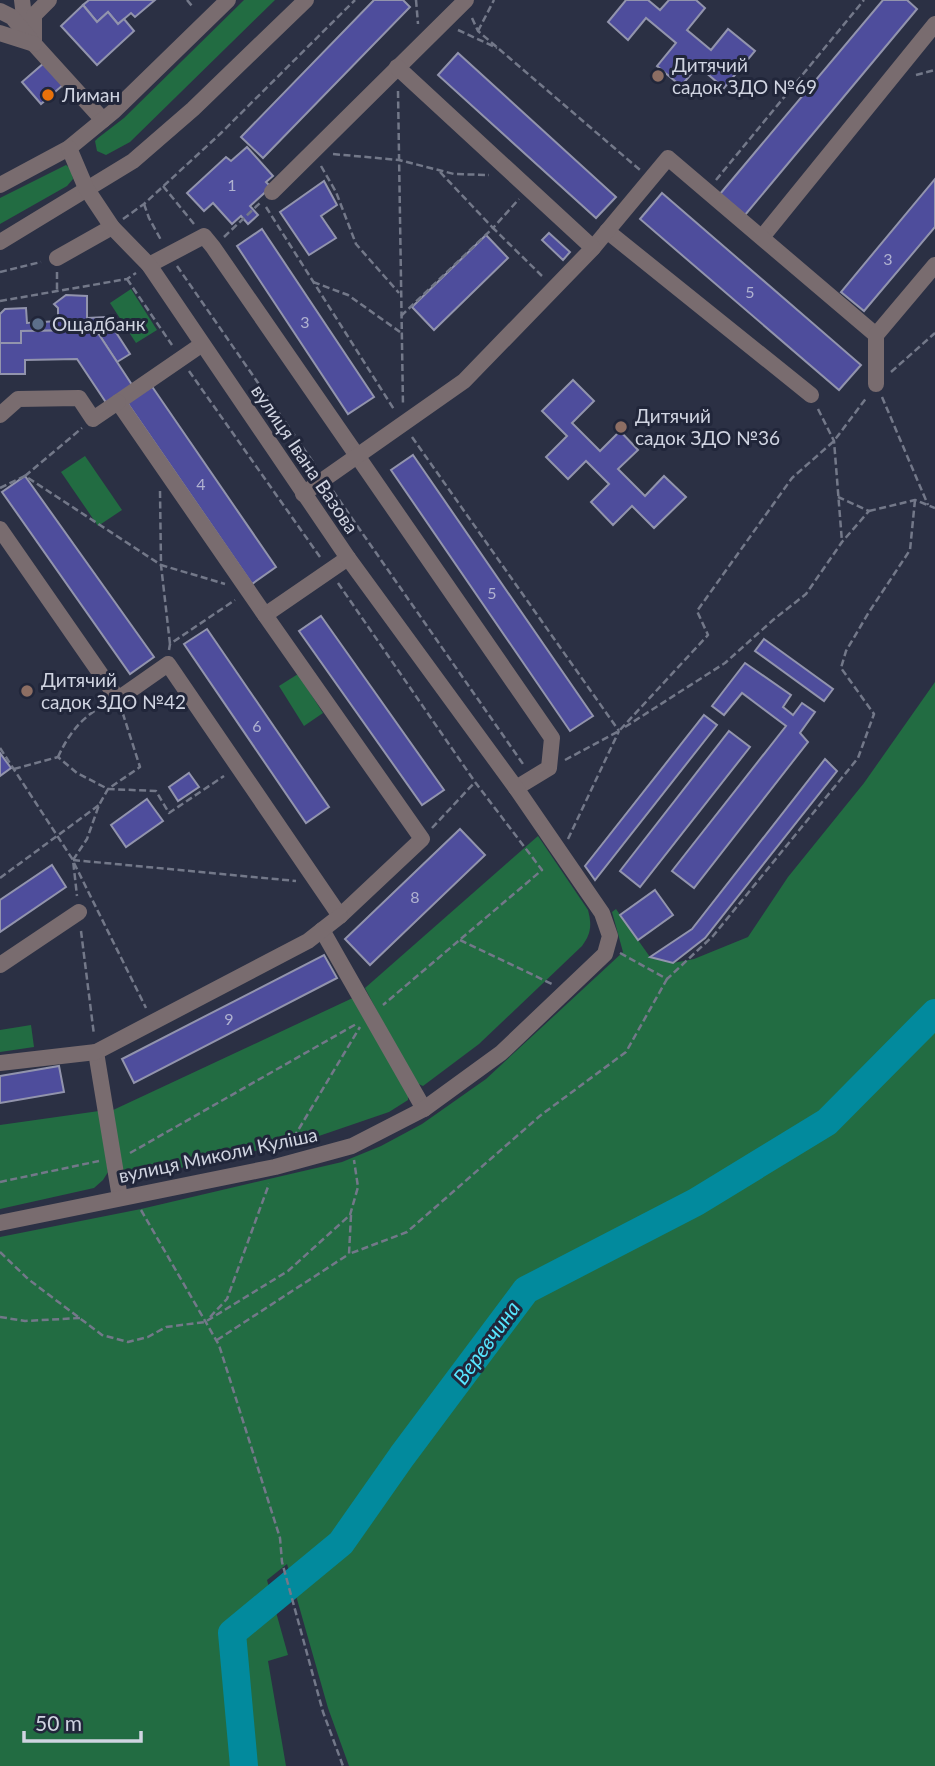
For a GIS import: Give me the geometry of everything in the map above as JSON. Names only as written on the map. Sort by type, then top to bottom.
[{"type":"street","points":[[22,0],[30,39]]},
{"type":"street","points":[[30,39],[34,15],[49,0]]},
{"type":"street","points":[[0,185],[69,148],[103,120],[228,0]]},
{"type":"street","points":[[0,242],[133,161],[193,109],[306,0]]},
{"type":"street","points":[[272,191],[464,1]]},
{"type":"street","points":[[0,10],[12,17],[103,120]]},
{"type":"street","points":[[763,236],[935,24]]},
{"type":"street","points":[[0,33],[30,39]]},
{"type":"street","points":[[397,67],[593,248]]},
{"type":"street","name":"вулиця Івана Вазова","points":[[69,148],[86,188],[112,227],[149,265],[303,494],[516,788]]},
{"type":"street","points":[[303,494],[464,381],[593,248],[668,158],[763,236],[876,335]]},
{"type":"street","points":[[57,258],[112,227]]},
{"type":"street","points":[[607,231],[811,395]]},
{"type":"street","points":[[149,265],[169,254],[209,242],[552,738],[550,768],[516,788],[602,913],[610,936],[608,946]]},
{"type":"street","points":[[876,384],[876,335],[935,265]]},
{"type":"street","points":[[0,415],[18,399],[79,398],[93,419],[201,345]]},
{"type":"street","points":[[0,1063],[96,1052],[154,1023],[308,941],[340,916],[422,839],[118,402]]},
{"type":"street","points":[[0,529],[118,699],[167,664],[340,916]]},
{"type":"street","points":[[265,615],[348,558]]},
{"type":"street","points":[[0,965],[79,912]]},
{"type":"street","points":[[322,930],[424,1109]]},
{"type":"street","name":"вулиця Миколи Куліша","points":[[0,1223],[275,1167],[352,1146],[424,1109],[500,1052],[605,954],[608,946]]},
{"type":"street","points":[[96,1052],[120,1198]]},
{"type":"path","points":[[187,0],[192,6]]},
{"type":"path","points":[[112,227],[144,204],[220,134],[355,0]]},
{"type":"path","points":[[416,0],[420,45]]},
{"type":"path","points":[[478,31],[494,0]]},
{"type":"path","points":[[707,191],[864,0]]},
{"type":"path","points":[[464,1],[478,31],[651,178]]},
{"type":"path","points":[[455,29],[501,50]]},
{"type":"path","points":[[397,67],[403,424]]},
{"type":"path","points":[[312,152],[399,160],[454,174],[514,175]]},
{"type":"path","points":[[312,152],[336,192],[356,244],[401,295]]},
{"type":"path","points":[[439,170],[554,289]]},
{"type":"path","points":[[163,186],[209,242],[262,201],[403,424],[619,731]]},
{"type":"path","points":[[401,316],[493,228],[529,188]]},
{"type":"path","points":[[144,204],[169,254],[533,778]]},
{"type":"path","points":[[0,272],[57,258]]},
{"type":"path","points":[[0,301],[127,279],[149,265]]},
{"type":"path","points":[[127,279],[475,782],[542,870],[372,1014]]},
{"type":"path","points":[[313,282],[348,295],[401,333]]},
{"type":"path","points":[[561,854],[619,731],[708,635],[696,611],[792,478],[834,441],[876,384],[935,333]]},
{"type":"path","points":[[876,384],[928,505]]},
{"type":"path","points":[[811,395],[834,441],[842,542]]},
{"type":"path","points":[[0,488],[25,476],[93,419]]},
{"type":"path","points":[[25,476],[161,565],[248,591]]},
{"type":"path","points":[[160,487],[161,565],[170,644],[167,664]]},
{"type":"path","points":[[838,497],[869,511]]},
{"type":"path","points":[[216,1340],[349,1254],[407,1232],[541,1115],[626,1052],[667,979],[713,936],[858,758],[874,713],[841,668],[846,651],[910,550],[915,500]]},
{"type":"path","points":[[550,768],[619,731],[725,663],[806,594],[842,542],[869,511],[915,500],[935,508]]},
{"type":"path","points":[[170,644],[248,591]]},
{"type":"path","points":[[14,769],[58,757],[68,736],[92,711],[118,699],[141,767],[108,789],[99,805],[87,839],[73,860],[96,1052]]},
{"type":"path","points":[[0,748],[73,860],[154,1023]]},
{"type":"path","points":[[58,757],[77,773],[108,789],[156,791],[169,813],[237,766]]},
{"type":"path","points":[[422,839],[475,782]]},
{"type":"path","points":[[0,878],[99,805]]},
{"type":"path","points":[[73,860],[317,883]]},
{"type":"path","points":[[460,940],[566,990]]},
{"type":"path","points":[[608,946],[667,979]]},
{"type":"path","points":[[0,1182],[136,1151],[364,1019],[304,1123],[275,1167],[227,1299],[205,1322]]},
{"type":"path","points":[[0,1252],[28,1279],[102,1335],[128,1342],[148,1337],[166,1327],[205,1322],[288,1271],[350,1215],[358,1187],[352,1146]]},
{"type":"path","points":[[137,1194],[141,1212],[216,1340],[280,1538],[282,1562],[323,1712],[343,1766]]},
{"type":"path","points":[[349,1254],[351,1211]]},
{"type":"path","points":[[0,1317],[25,1321],[80,1318]]},
{"type":"green space","points":[[244,0],[275,0],[130,142],[106,155],[97,151],[95,141],[124,118]]},
{"type":"green space","points":[[66,165],[71,169],[73,179],[67,186],[0,224],[0,198]]},
{"type":"green space","points":[[131,289],[157,330],[136,343],[110,303]]},
{"type":"green space","points":[[85,456],[122,510],[98,526],[61,472]]},
{"type":"green space","points":[[298,674],[323,713],[304,726],[279,686]]},
{"type":"green space","points":[[935,682],[935,1766],[349,1766],[328,1708],[287,1564],[267,1580],[288,1655],[268,1661],[286,1766],[0,1766],[0,1237],[141,1209],[342,1162],[381,1146],[422,1124],[486,1079],[623,952],[612,912],[616,909],[650,957],[673,963],[694,959],[748,937],[788,877],[864,783]]},
{"type":"green space","points":[[538,836],[588,910],[590,925],[587,937],[582,946],[479,1044],[423,1086],[414,1082],[365,988]]},
{"type":"green space","points":[[357,996],[408,1089],[408,1100],[389,1112],[316,1137],[141,1177],[127,1176],[120,1169],[111,1111]]},
{"type":"green space","points":[[31,1025],[34,1047],[0,1052],[0,1030]]},
{"type":"green space","points":[[99,1111],[108,1172],[103,1180],[94,1188],[0,1209],[0,1125]]},
{"type":"building","points":[[89,0],[155,0],[135,17],[131,13],[118,24],[108,12],[97,22],[83,5]]},
{"type":"building","points":[[374,0],[403,0],[410,7],[263,158],[241,137]]},
{"type":"building","points":[[626,0],[648,0],[660,10],[669,0],[696,0],[705,8],[687,30],[711,50],[728,29],[755,51],[724,88],[698,66],[681,86],[657,66],[676,43],[646,18],[628,40],[608,22]]},
{"type":"building","points":[[883,0],[907,0],[917,9],[745,215],[720,194]]},
{"type":"building","points":[[83,5],[97,22],[108,12],[118,24],[124,19],[134,31],[97,65],[61,26]]},
{"type":"building","points":[[458,53],[616,197],[596,218],[438,75]]},
{"type":"building","points":[[44,63],[63,85],[41,104],[22,82]]},
{"type":"building","points":[[247,147],[273,176],[266,182],[271,187],[250,206],[258,215],[248,224],[241,216],[232,224],[213,203],[204,211],[187,193],[226,157],[231,161]]},
{"type":"building","points":[[935,179],[935,227],[864,311],[841,292]]},
{"type":"building","points":[[324,181],[337,205],[321,216],[336,238],[309,255],[280,212]]},
{"type":"building","points":[[662,193],[861,365],[839,390],[640,219]]},
{"type":"building","points":[[262,229],[374,397],[348,414],[237,246]]},
{"type":"building","points":[[549,233],[570,252],[563,260],[542,240]]},
{"type":"building","points":[[486,235],[508,258],[434,330],[412,307]]},
{"type":"building","points":[[66,295],[87,296],[87,318],[106,317],[130,354],[117,362],[96,330],[21,331],[21,343],[0,343],[0,314],[5,309],[26,308],[27,323],[58,321],[58,308],[54,304]]},
{"type":"building","points":[[96,330],[138,394],[107,404],[77,359],[25,360],[25,374],[0,374],[0,343],[21,343],[21,331]]},
{"type":"building","points":[[573,380],[594,401],[572,423],[600,451],[620,431],[638,450],[618,469],[645,496],[664,476],[686,497],[654,528],[632,506],[613,525],[591,502],[609,484],[586,461],[568,479],[546,457],[567,436],[542,411]]},
{"type":"building","points":[[151,385],[276,567],[252,584],[126,401]]},
{"type":"building","points":[[413,455],[593,716],[570,731],[391,470]]},
{"type":"building","points":[[25,476],[154,657],[130,674],[2,492]]},
{"type":"building","points":[[321,616],[444,790],[422,805],[299,631]]},
{"type":"building","points":[[207,629],[329,807],[306,823],[184,644]]},
{"type":"building","points":[[764,639],[833,689],[824,701],[755,651]]},
{"type":"building","points":[[745,663],[791,695],[783,707],[793,715],[802,703],[815,712],[800,733],[808,742],[694,888],[672,871],[786,726],[742,693],[724,715],[712,706]]},
{"type":"building","points":[[704,715],[717,725],[595,880],[585,866]]},
{"type":"building","points":[[729,731],[750,747],[640,887],[620,871]]},
{"type":"building","points":[[0,753],[11,768],[0,776]]},
{"type":"building","points":[[825,759],[837,771],[705,938],[673,963],[650,957],[692,929]]},
{"type":"building","points":[[189,773],[199,787],[178,801],[169,787]]},
{"type":"building","points":[[147,799],[163,821],[126,847],[111,825]]},
{"type":"building","points":[[460,829],[485,855],[370,965],[345,939]]},
{"type":"building","points":[[52,865],[66,887],[0,932],[0,900]]},
{"type":"building","points":[[655,890],[673,915],[638,940],[620,915]]},
{"type":"building","points":[[324,955],[337,978],[134,1083],[122,1059]]},
{"type":"building","points":[[59,1066],[64,1092],[0,1103],[0,1076]]},
{"type":"waterway","name":"Веревчина","points":[[244,1766],[232,1633],[341,1543],[402,1456],[526,1290],[696,1202],[827,1122],[935,1013]]},
{"type":"place","name":"Дитячий садок ЗДО №69","points":[[658,76]]},
{"type":"place","name":"Лиман","points":[[48,95]]},
{"type":"place","name":"Ощадбанк","points":[[38,324]]},
{"type":"place","name":"Дитячий садок ЗДО №36","points":[[621,427]]},
{"type":"place","name":"Дитячий садок ЗДО №42","points":[[27,691]]}]
